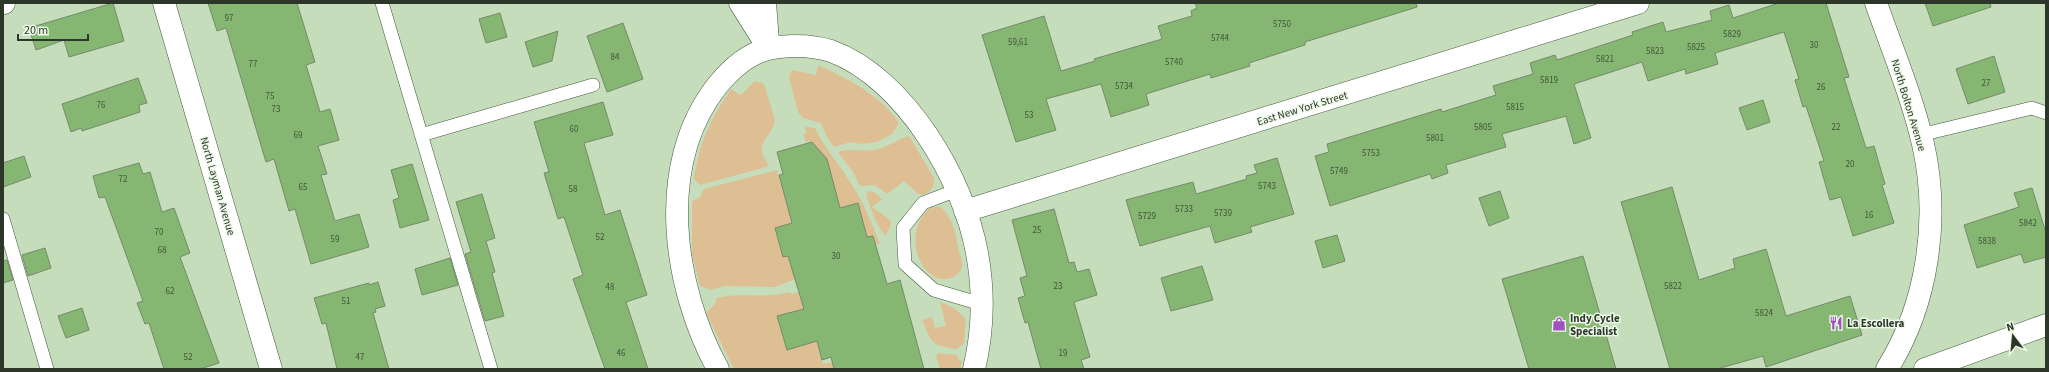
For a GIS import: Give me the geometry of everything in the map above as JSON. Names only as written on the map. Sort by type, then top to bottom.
[{"type":"street","name":"North Layman Avenue","points":[[164,3],[272,369]]},
{"type":"street","points":[[740,3],[769,49]]},
{"type":"street","points":[[765,3],[769,49]]},
{"type":"street","name":"East New York Street","points":[[965,211],[1638,3]]},
{"type":"street","name":"North Bolton Avenue","points":[[1876,3],[1920,135],[1929,188],[1930,217],[1926,259],[1912,318],[1903,340],[1887,369]]},
{"type":"street","points":[[718,369],[698,325],[683,274],[678,224],[682,169],[687,142],[697,117],[715,89],[743,60],[769,49],[805,46],[819,48],[849,60],[868,72],[892,93],[920,124],[938,152],[957,190],[965,211],[977,253],[981,304],[980,330],[974,369]]},
{"type":"street","points":[[1925,369],[2046,325]]},
{"type":"lane","points":[[382,3],[491,369]]},
{"type":"lane","points":[[421,135],[593,85]]},
{"type":"lane","points":[[1920,135],[2032,108],[2046,113]]},
{"type":"lane","points":[[957,190],[923,203],[903,228],[905,264],[934,290],[981,304]]},
{"type":"lane","points":[[3,219],[47,369]]},
{"type":"shaded area","points":[[818,65],[852,82],[883,104],[899,123],[892,134],[877,142],[860,144],[851,142],[834,147],[827,137],[821,123],[803,118],[798,112],[789,77],[792,70],[816,75]]},
{"type":"shaded area","points":[[755,81],[764,84],[775,120],[770,133],[762,146],[764,157],[769,165],[700,185],[694,179],[696,165],[707,131],[717,111],[731,89],[741,95]]},
{"type":"shaded area","points":[[805,127],[815,128],[823,143],[864,206],[880,244],[876,244],[873,236],[867,237],[858,203],[840,208],[817,148],[811,141],[806,142],[803,134],[807,133]]},
{"type":"shaded area","points":[[909,136],[934,178],[932,188],[923,195],[917,193],[904,181],[887,194],[875,185],[860,186],[853,172],[838,152],[848,150],[878,149],[886,147]]},
{"type":"shaded area","points":[[777,170],[792,223],[775,228],[793,255],[795,279],[775,287],[724,286],[711,290],[700,286],[692,254],[692,201],[699,198],[704,189]]},
{"type":"shaded area","points":[[869,191],[874,192],[882,199],[872,207],[890,220],[891,224],[886,236],[879,227],[872,211],[866,194]]},
{"type":"shaded area","points":[[931,207],[941,207],[945,211],[955,233],[962,264],[961,270],[952,278],[943,279],[935,277],[921,262],[917,253],[915,243],[919,223],[924,214]]},
{"type":"shaded area","points":[[803,291],[808,308],[778,316],[787,349],[817,341],[823,364],[832,362],[834,369],[734,369],[706,313],[715,304],[717,298],[726,296],[771,295],[790,292],[792,294]]},
{"type":"shaded area","points":[[940,302],[954,308],[966,319],[964,343],[957,349],[942,346],[934,342],[928,334],[922,320],[932,317],[935,328],[946,326]]},
{"type":"shaded area","points":[[938,353],[957,355],[959,360],[962,361],[960,369],[940,369],[936,356]]},
{"type":"building","points":[[113,3],[124,41],[69,57],[64,40],[36,50],[29,28]]},
{"type":"building","points":[[208,3],[297,3],[315,62],[306,65],[320,112],[330,109],[339,140],[318,146],[327,174],[321,175],[335,221],[359,214],[369,247],[311,264],[295,209],[289,211],[274,159],[266,162],[226,28],[217,31]]},
{"type":"building","points":[[1195,3],[1416,3],[1417,7],[1305,42],[1305,45],[1249,63],[1250,66],[1211,78],[1210,74],[1146,94],[1149,105],[1111,117],[1101,84],[1046,99],[1056,130],[1016,142],[982,35],[1044,16],[1061,71],[1095,61],[1094,59],[1162,39],[1158,26],[1192,16],[1191,11],[1197,8]]},
{"type":"building","points":[[1779,3],[1826,3],[1849,77],[1844,78],[1866,148],[1874,146],[1885,184],[1882,185],[1894,223],[1853,236],[1841,197],[1830,200],[1819,162],[1824,161],[1806,106],[1803,107],[1795,80],[1799,79],[1784,32],[1715,53],[1718,64],[1686,74],[1685,69],[1648,81],[1642,62],[1574,84],[1591,138],[1574,144],[1566,116],[1502,134],[1506,147],[1446,165],[1448,173],[1432,179],[1430,174],[1330,206],[1315,156],[1329,152],[1327,144],[1441,109],[1442,112],[1496,95],[1493,86],[1533,74],[1530,63],[1555,55],[1557,60],[1633,35],[1632,32],[1663,22],[1666,32],[1712,20],[1710,11],[1729,5],[1733,18]]},
{"type":"building","points":[[1925,3],[1990,3],[1991,7],[1933,26]]},
{"type":"building","points":[[500,13],[507,37],[486,43],[479,19]]},
{"type":"building","points":[[623,23],[643,79],[607,92],[587,36]]},
{"type":"building","points":[[558,31],[552,61],[533,67],[525,42]]},
{"type":"building","points":[[1994,56],[2005,92],[1968,104],[1956,69]]},
{"type":"building","points":[[138,78],[147,103],[139,105],[140,112],[82,131],[81,128],[71,132],[62,104]]},
{"type":"building","points":[[1763,100],[1770,122],[1747,130],[1739,108]]},
{"type":"building","points":[[603,102],[613,135],[584,143],[605,215],[620,210],[647,295],[626,302],[648,369],[605,369],[573,279],[583,275],[564,217],[558,219],[544,173],[549,172],[534,122]]},
{"type":"building","points":[[812,142],[827,159],[840,208],[858,203],[867,237],[873,236],[887,284],[900,280],[924,369],[834,369],[831,357],[822,360],[817,341],[787,350],[777,316],[804,309],[788,256],[783,257],[775,228],[792,223],[779,175],[783,174],[777,152]]},
{"type":"building","points":[[24,156],[31,177],[3,187],[3,163]]},
{"type":"building","points":[[1277,158],[1294,214],[1250,227],[1252,232],[1215,243],[1210,226],[1140,246],[1126,200],[1193,182],[1196,194],[1247,179],[1246,176],[1257,173],[1254,165]]},
{"type":"building","points":[[139,163],[143,174],[150,172],[162,212],[174,208],[190,253],[180,257],[219,363],[200,369],[164,369],[149,323],[145,324],[137,303],[143,301],[105,197],[99,198],[93,176]]},
{"type":"building","points":[[412,164],[429,220],[400,228],[393,200],[399,198],[391,170]]},
{"type":"building","points":[[1672,187],[1699,280],[1735,268],[1733,259],[1766,249],[1786,316],[1850,296],[1862,335],[1766,367],[1763,356],[1717,369],[1670,369],[1621,202]]},
{"type":"building","points":[[2032,188],[2046,233],[2046,257],[2024,263],[2021,254],[1977,268],[1964,225],[2019,207],[2014,193]]},
{"type":"building","points":[[1500,191],[1509,218],[1489,226],[1479,198]]},
{"type":"building","points":[[482,194],[495,238],[486,241],[495,272],[492,273],[504,316],[485,321],[465,254],[471,252],[456,202]]},
{"type":"building","points":[[1054,209],[1069,263],[1074,262],[1077,272],[1089,269],[1097,295],[1074,302],[1090,357],[1081,360],[1084,369],[1041,369],[1028,322],[1025,323],[1018,298],[1025,296],[1020,278],[1027,276],[1012,220]]},
{"type":"building","points":[[1337,235],[1345,261],[1323,268],[1315,241]]},
{"type":"building","points":[[45,248],[51,268],[28,276],[22,255]]},
{"type":"building","name":"Indy Cycle Specialist","points":[[1583,256],[1616,369],[1529,369],[1502,279]]},
{"type":"building","points":[[450,258],[458,285],[422,295],[415,269]]},
{"type":"building","points":[[7,260],[13,280],[3,283],[3,261]]},
{"type":"building","points":[[1202,266],[1213,300],[1171,311],[1161,278]]},
{"type":"building","points":[[378,282],[385,306],[375,309],[376,312],[373,313],[389,369],[337,369],[326,323],[322,324],[314,298],[369,283],[369,285]]},
{"type":"building","points":[[82,308],[89,330],[66,338],[58,316]]},
{"type":"place","name":"La Escollera","points":[[1836,323]]},
{"type":"place","name":"Indy Cycle Specialist","points":[[1559,324]]}]
